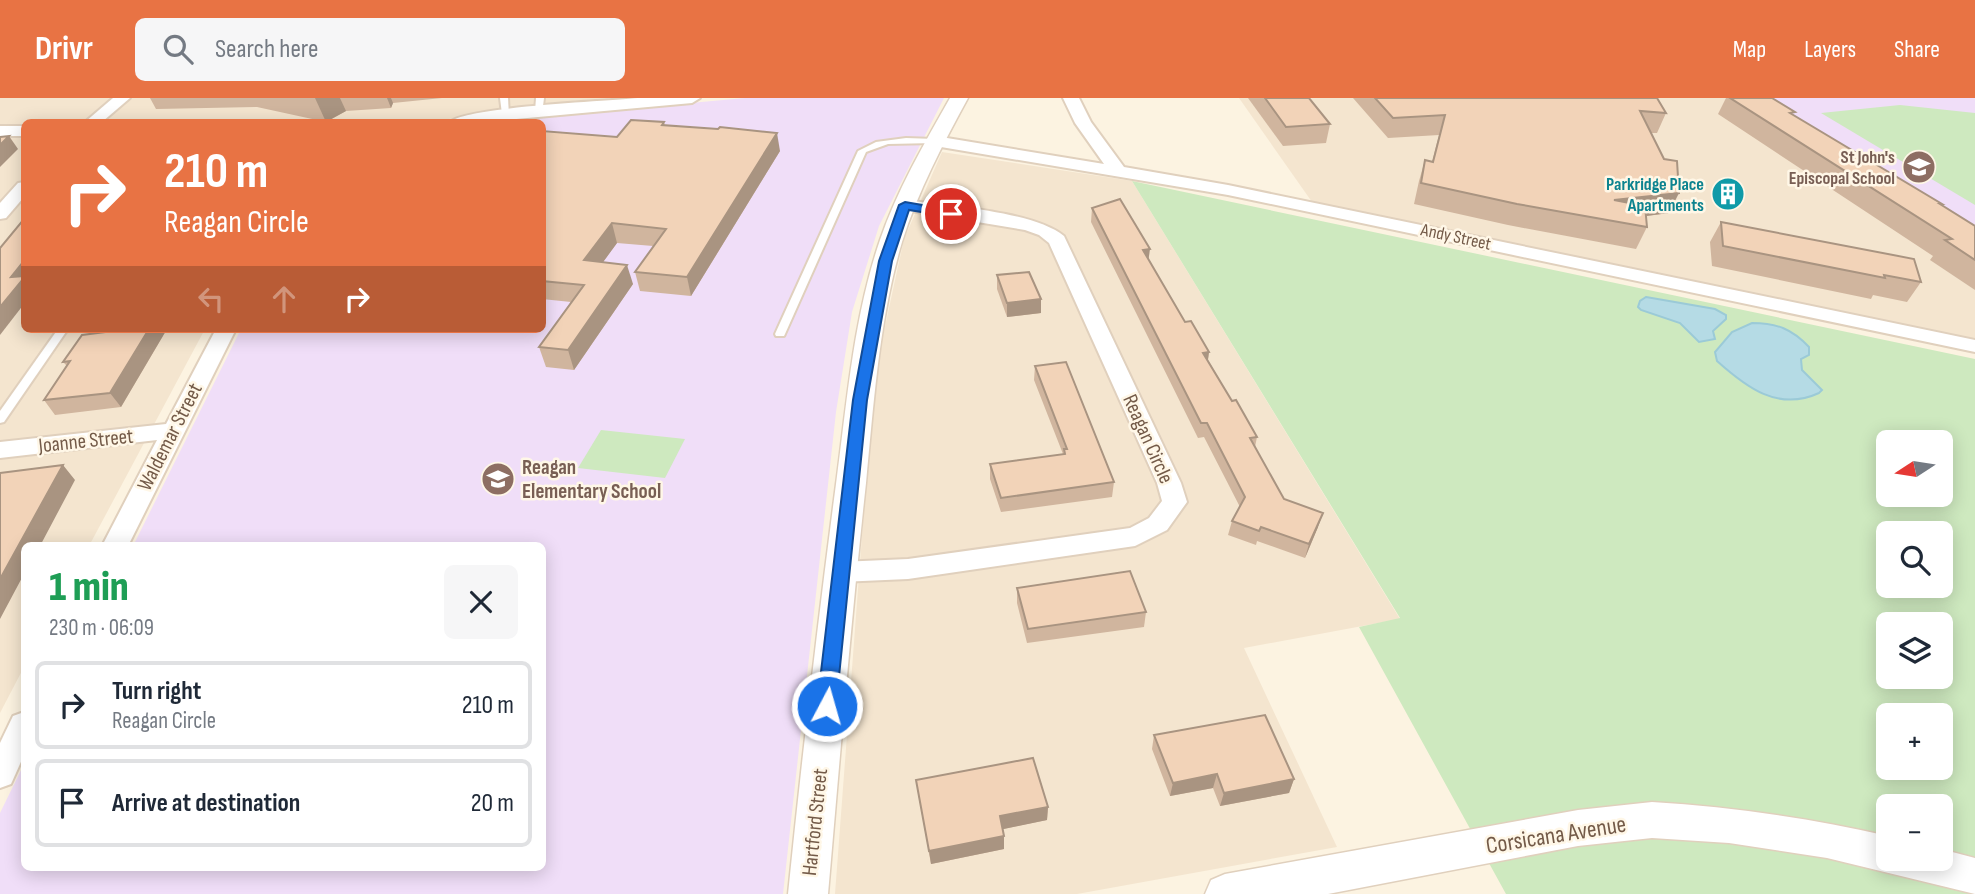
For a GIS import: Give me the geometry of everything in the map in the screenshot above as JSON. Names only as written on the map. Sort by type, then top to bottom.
[{"type":"street","points":[[97,119],[122,98]]},
{"type":"street","points":[[468,119],[505,106],[692,98]]},
{"type":"street","name":"Hartford Street","points":[[808,894],[860,400],[879,291],[905,205],[934,141],[960,98]]},
{"type":"street","points":[[1072,98],[1083,123],[1117,170]]},
{"type":"street","points":[[0,131],[21,131]]},
{"type":"street","name":"Andy Street","points":[[934,141],[1228,190],[1975,346]]},
{"type":"street","points":[[0,214],[21,190]]},
{"type":"street","name":"Reagan Circle","points":[[840,572],[908,569],[1135,537],[1158,523],[1175,502],[1170,482],[1056,240],[1046,231],[1029,225],[905,205]]},
{"type":"street","name":"Waldemar Street","points":[[117,542],[224,333]]},
{"type":"street","name":"Joanne Street","points":[[0,450],[172,431]]},
{"type":"street","points":[[0,774],[21,731]]},
{"type":"street","name":"Corsicana Avenue","points":[[1225,894],[1578,828],[1653,820],[1730,825],[1827,840],[1876,852]]},
{"type":"street","points":[[1952,871],[1975,877]]},
{"type":"lane","points":[[780,334],[862,151],[873,144],[885,142],[934,141]]},
{"type":"lane","points":[[0,419],[60,333]]},
{"type":"shaded area","points":[[0,98],[606,98],[518,106],[449,119],[21,119],[21,333],[203,333],[91,542],[21,542],[21,673],[0,713]]},
{"type":"shaded area","name":"Reagan Elementary School","points":[[745,98],[944,98],[879,226],[852,312],[836,412],[783,894],[0,894],[0,813],[21,770],[21,871],[546,871],[546,542],[135,542],[239,333],[546,333],[546,119],[516,119]]},
{"type":"shaded area","name":"Parkridge Place Apartments","points":[[1239,98],[1740,98],[1975,245],[1975,340],[1312,202]]},
{"type":"shaded area","name":"St John's Episcopal School","points":[[1751,98],[1975,98],[1975,235]]},
{"type":"shaded area","points":[[942,152],[1132,181],[1400,619],[1244,648],[1337,847],[1077,894],[835,894],[874,377],[904,239]]},
{"type":"green space","points":[[1900,105],[1975,113],[1975,205],[1821,113]]},
{"type":"green space","points":[[1132,181],[1975,359],[1975,894],[1506,894],[1359,627],[1400,618]]},
{"type":"green space","points":[[601,430],[685,439],[665,478],[578,468]]},
{"type":"water","points":[[1646,297],[1715,309],[1726,315],[1726,319],[1713,331],[1715,339],[1699,342],[1680,323],[1641,310],[1638,307],[1640,301]]},
{"type":"water","points":[[1752,323],[1784,328],[1809,347],[1809,355],[1801,359],[1802,370],[1822,390],[1819,393],[1790,400],[1776,398],[1751,388],[1717,361],[1715,352],[1732,332]]},
{"type":"building","points":[[1265,98],[1309,98],[1330,124],[1286,127]]},
{"type":"building","points":[[1375,98],[1657,98],[1666,113],[1640,111],[1664,159],[1677,161],[1679,193],[1614,200],[1645,206],[1647,227],[1517,204],[1421,183],[1425,160],[1433,162],[1445,115],[1393,118]]},
{"type":"building","points":[[1730,98],[1772,98],[1795,112],[1790,113],[1942,204],[1975,226],[1975,260],[1945,240],[1952,239]]},
{"type":"building","points":[[631,120],[664,122],[662,125],[777,133],[687,277],[635,272],[666,229],[612,223],[584,260],[627,265],[568,350],[539,347],[584,285],[546,281],[546,131],[617,137]]},
{"type":"building","points":[[9,136],[0,145],[0,137]]},
{"type":"building","points":[[1120,199],[1150,249],[1143,250],[1185,322],[1191,321],[1209,352],[1203,353],[1232,401],[1236,400],[1257,437],[1250,438],[1284,499],[1323,513],[1309,544],[1261,527],[1259,531],[1232,521],[1245,497],[1207,423],[1201,423],[1092,208]]},
{"type":"building","points":[[1721,222],[1914,259],[1921,282],[1884,275],[1885,278],[1723,246]]},
{"type":"building","points":[[21,223],[21,265],[11,277],[21,276],[21,282],[0,307],[0,248]]},
{"type":"building","points":[[1029,272],[1041,299],[1007,303],[997,275]]},
{"type":"building","points":[[147,333],[110,393],[44,400],[70,361],[63,362],[82,335]]},
{"type":"building","points":[[1066,362],[1114,482],[1001,498],[990,464],[1065,454],[1064,449],[1067,449],[1035,366]]},
{"type":"building","points":[[63,465],[0,579],[0,473]]},
{"type":"building","points":[[1130,571],[1146,612],[1028,629],[1017,588]]},
{"type":"building","points":[[1265,715],[1294,779],[1224,793],[1217,774],[1173,783],[1154,735]]},
{"type":"building","points":[[1033,758],[1048,807],[1000,816],[1004,836],[929,851],[916,780]]},
{"type":"place","name":"St John's Episcopal School","points":[[1919,167]]},
{"type":"place","name":"Parkridge Place Apartments","points":[[1728,194]]},
{"type":"place","name":"Reagan Elementary School","points":[[498,479]]},
{"type":"route","points":[[827,706],[860,400],[886,261],[905,205],[951,214]]}]
